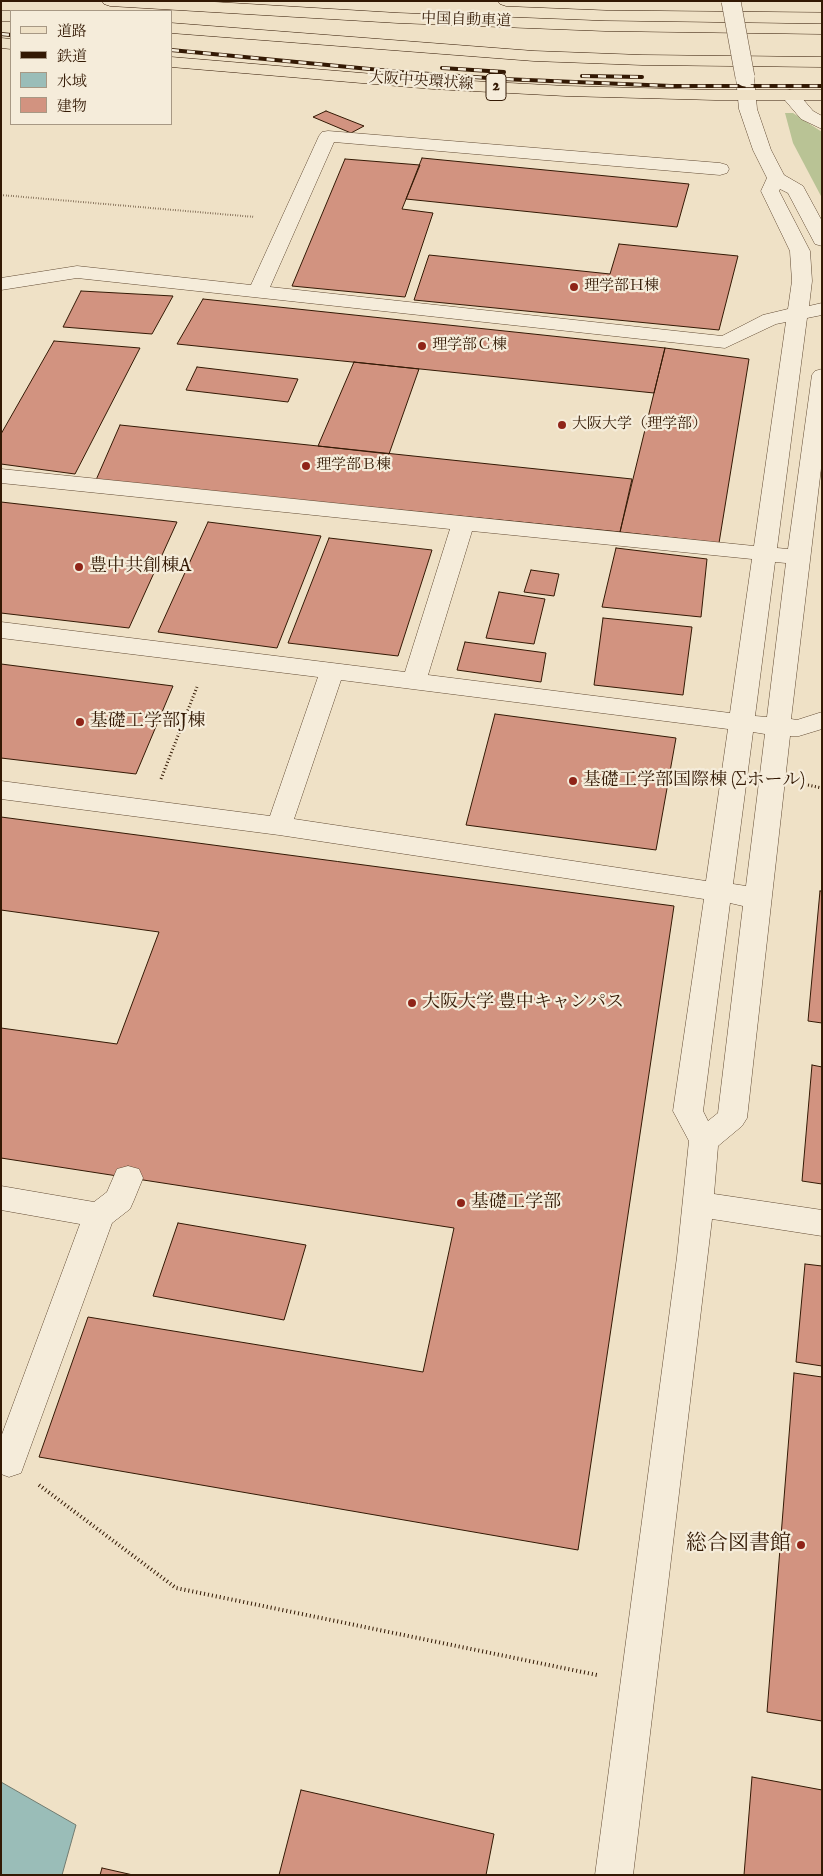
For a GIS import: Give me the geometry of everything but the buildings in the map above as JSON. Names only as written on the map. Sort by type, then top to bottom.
[{"type":"main road","name":"中国自動車道","points":[[110,1],[398,18],[614,26],[822,29]]},
{"type":"main road","name":"中国自動車道","points":[[506,1],[606,5],[822,7]]},
{"type":"main road","points":[[172,28],[534,56],[822,62]]},
{"type":"main road","name":"大阪中央環状線","points":[[172,62],[432,84],[566,91],[747,96],[822,95]]},
{"type":"street","points":[[731,1],[755,134],[776,178],[796,190],[822,240]]},
{"type":"street","points":[[790,96],[807,115],[822,124]]},
{"type":"street","points":[[258,291],[328,136],[720,169]]},
{"type":"street","points":[[614,1875],[698,1204],[704,1142],[688,1111],[802,281],[800,251],[770,191],[776,178]]},
{"type":"street","points":[[1,284],[77,272],[726,342],[770,319],[822,309]]},
{"type":"street","points":[[704,1142],[732,1118],[798,557],[822,375]]},
{"type":"street","points":[[1,476],[798,557]]},
{"type":"street","points":[[414,682],[463,524]]},
{"type":"street","points":[[1,630],[779,727],[799,728],[822,720]]},
{"type":"street","points":[[279,826],[332,671]]},
{"type":"street","points":[[1,790],[279,826],[758,898]]},
{"type":"street","points":[[5,1459],[99,1215],[119,1200],[128,1178]]},
{"type":"street","points":[[1,1198],[99,1215]]},
{"type":"street","points":[[698,1204],[822,1223]]},
{"type":"path","points":[[1,195],[257,217]]},
{"type":"path","points":[[150,810],[209,656]]},
{"type":"path","points":[[5,1459],[176,1588],[638,1684]]},
{"type":"green space","points":[[785,113],[793,113],[822,132],[822,198],[793,143]]},
{"type":"water","points":[[1,1782],[76,1825],[62,1875],[1,1875]]},
{"type":"railway","points":[[1,34],[10,35]]},
{"type":"railway","points":[[172,50],[401,72],[503,79],[671,86],[822,86]]},
{"type":"railway","points":[[442,68],[504,72]]},
{"type":"railway","points":[[582,76],[642,77]]},
{"type":"place","name":"理学部Ｈ棟","points":[[574,287]]},
{"type":"place","name":"理学部Ｃ棟","points":[[422,346]]},
{"type":"place","name":"大阪大学（理学部）","points":[[562,425]]},
{"type":"place","name":"理学部Ｂ棟","points":[[306,466]]},
{"type":"place","name":"豊中共創棟A","points":[[79,567]]},
{"type":"place","name":"基礎工学部J棟","points":[[80,722]]},
{"type":"place","name":"基礎工学部国際棟 (Σホール)","points":[[573,781]]},
{"type":"place","name":"大阪大学 豊中キャンパス","points":[[412,1003]]},
{"type":"place","name":"基礎工学部","points":[[461,1203]]},
{"type":"place","name":"総合図書館","points":[[801,1545]]}]
